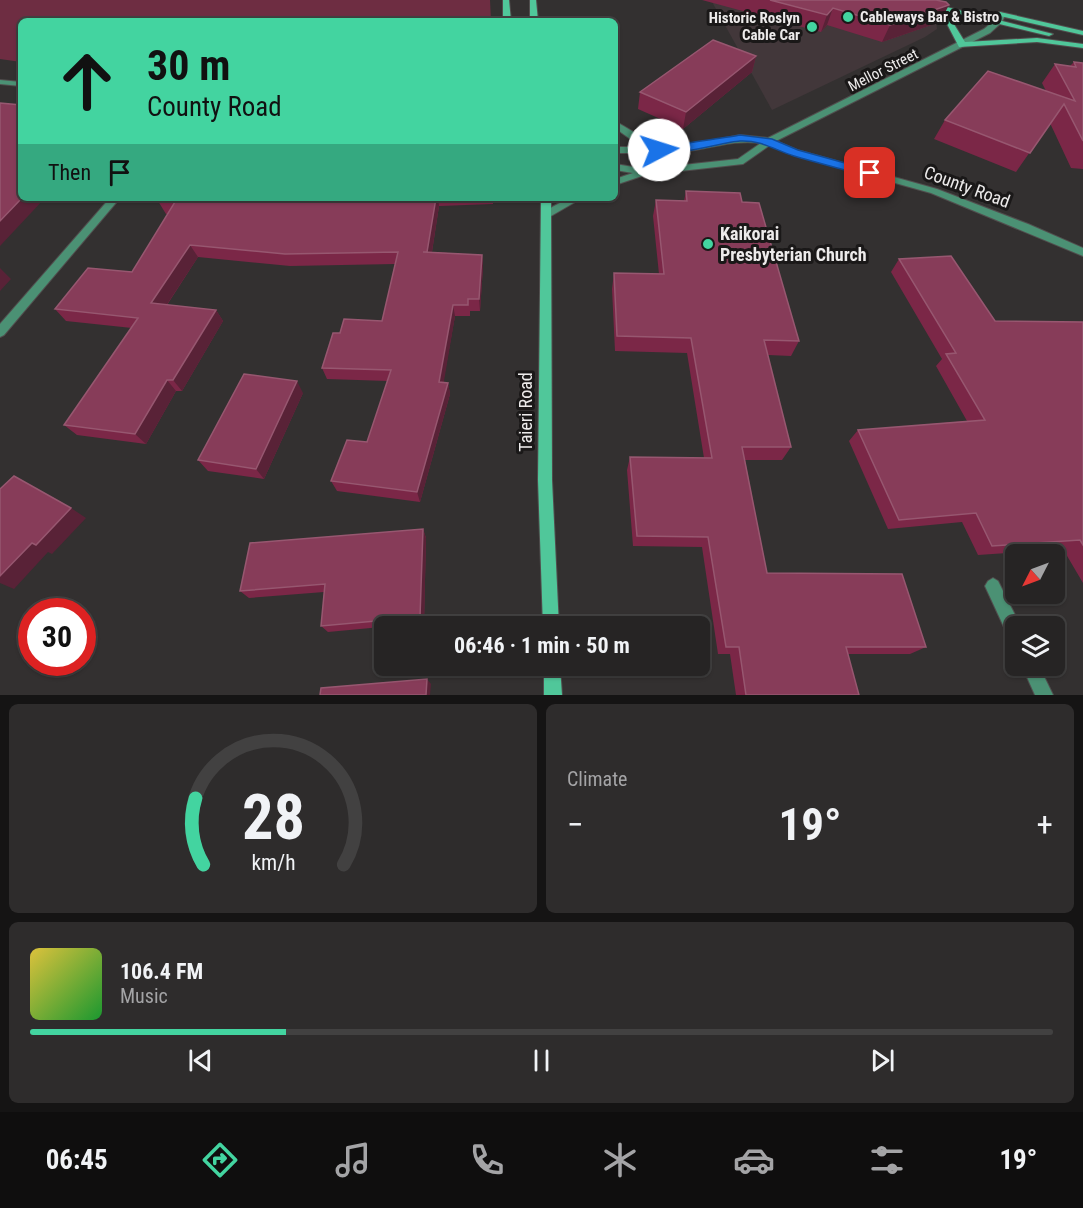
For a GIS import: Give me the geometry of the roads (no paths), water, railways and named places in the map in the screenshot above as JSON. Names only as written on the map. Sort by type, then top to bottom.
[{"type":"main road","points":[[506,0],[507,18]]},
{"type":"main road","points":[[533,0],[534,18]]},
{"type":"main road","points":[[944,0],[1083,44]]},
{"type":"main road","points":[[915,1],[1083,33]]},
{"type":"main road","points":[[915,1],[948,19],[962,45],[1024,38],[1083,44]]},
{"type":"main road","name":"Taieri Road","points":[[546,201],[545,480],[551,616]]},
{"type":"main road","points":[[552,676],[553,695]]},
{"type":"street","name":"Mellor Street","points":[[646,172],[740,162],[769,141],[962,45],[987,31],[1000,17]]},
{"type":"street","points":[[0,82],[18,84]]},
{"type":"street","points":[[618,126],[636,139],[659,150]]},
{"type":"street","points":[[618,150],[695,147],[740,138],[769,141]]},
{"type":"street","name":"County Road","points":[[769,141],[794,152],[934,191],[1083,252]]},
{"type":"street","points":[[618,167],[646,172]]},
{"type":"street","points":[[618,181],[646,172]]},
{"type":"street","points":[[0,332],[112,201]]},
{"type":"street","points":[[547,214],[571,201]]},
{"type":"street","points":[[993,586],[1007,616]]},
{"type":"street","points":[[1035,676],[1044,695]]},
{"type":"place","name":"Cableways Bar & Bistro","points":[[848,17]]},
{"type":"place","name":"Historic Roslyn Cable Car","points":[[812,27]]},
{"type":"place","name":"Kaikorai Presbyterian Church","points":[[708,244]]}]
